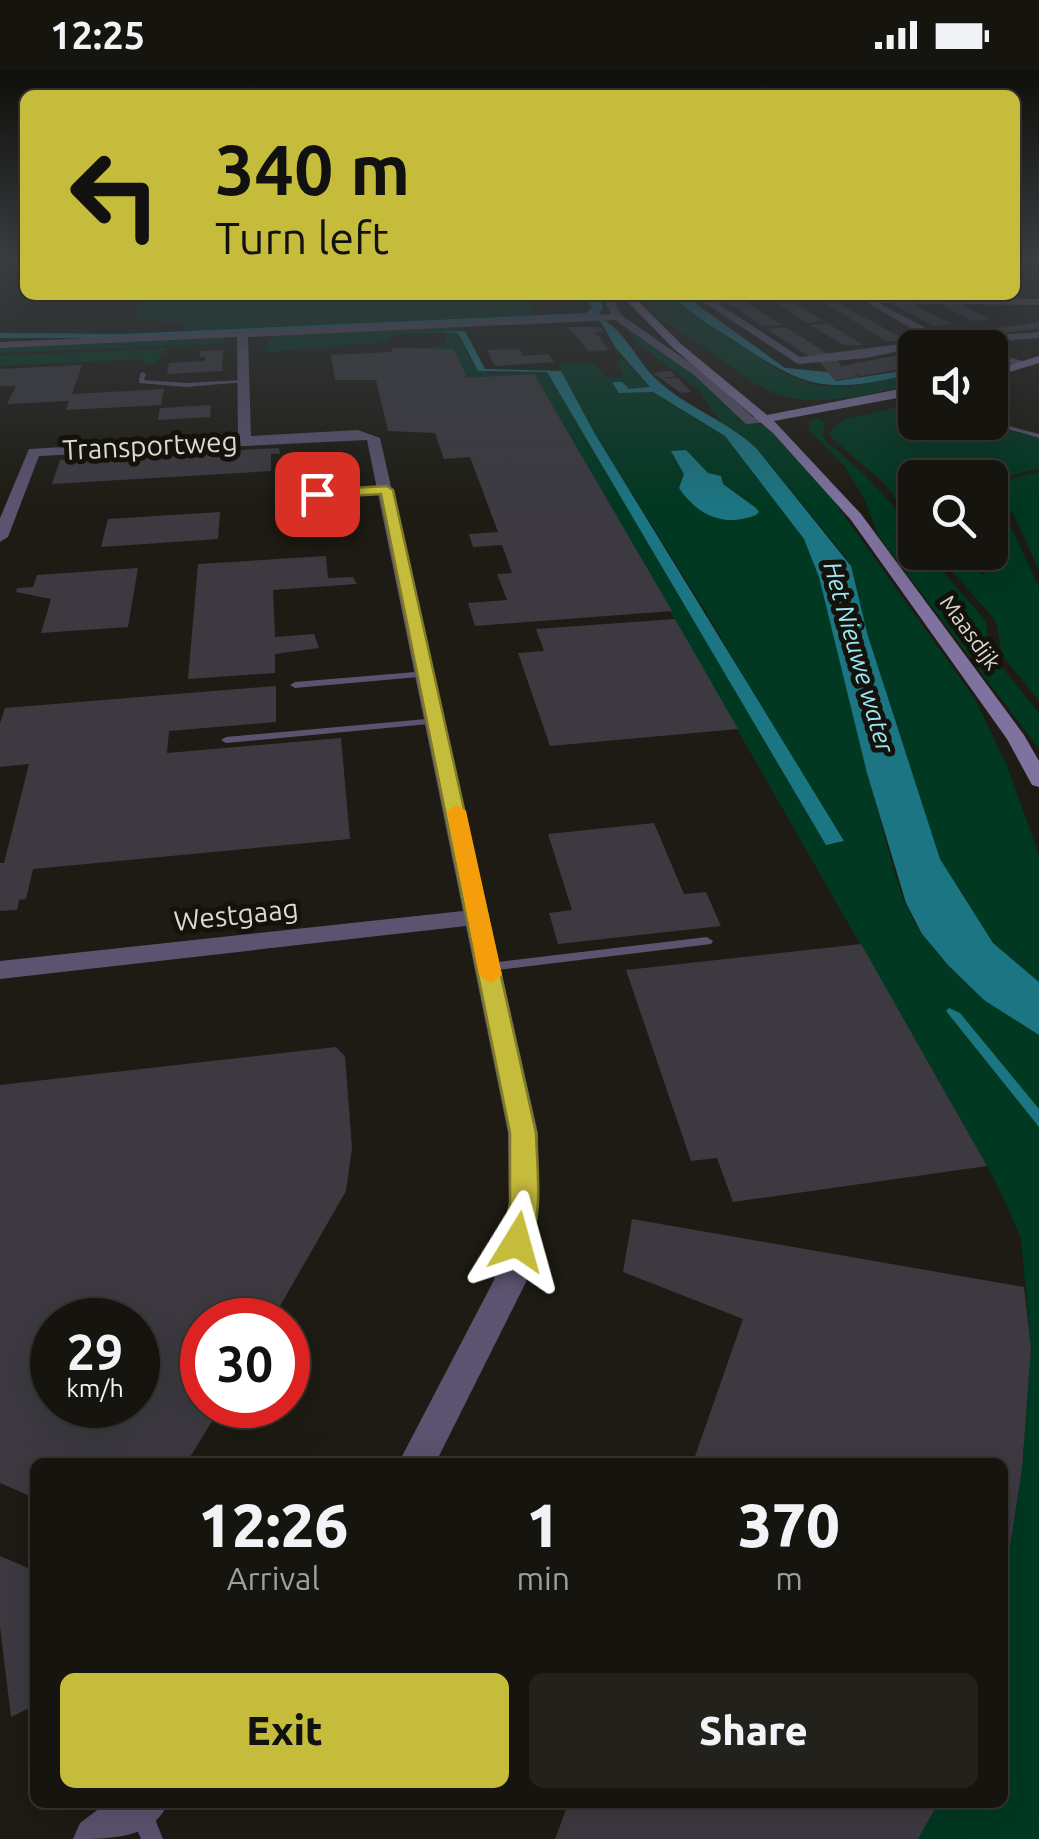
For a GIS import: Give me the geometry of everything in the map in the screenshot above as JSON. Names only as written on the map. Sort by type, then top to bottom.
[{"type":"main road","name":"Maasdijk","points":[[674,342],[803,432]]},
{"type":"main road","points":[[1008,366],[1039,356]]},
{"type":"main road","points":[[778,417],[898,398]]},
{"type":"main road","name":"Maasdijk","points":[[778,417],[1007,725],[1039,781]]},
{"type":"main road","name":"Maasdijk","points":[[844,478],[856,503],[856,518]]},
{"type":"street","points":[[0,345],[93,342]]},
{"type":"street","points":[[245,342],[242,382],[245,440]]},
{"type":"street","name":"Maasdijk","points":[[646,342],[698,373],[750,421],[778,417]]},
{"type":"street","points":[[769,342],[798,361],[866,355],[898,347]]},
{"type":"street","points":[[1008,361],[1017,363]]},
{"type":"street","name":"Transportweg","points":[[0,537],[34,452],[358,434],[374,438],[523,1133],[524,1203],[510,1282],[419,1458]]},
{"type":"street","name":"Westgaag","points":[[0,970],[479,916]]},
{"type":"street","points":[[96,1839],[146,1816]]},
{"type":"lane","points":[[143,374],[141,382],[186,386],[242,382]]},
{"type":"lane","points":[[1008,427],[1039,436]]},
{"type":"lane","points":[[293,474],[316,474],[317,494],[387,490]]},
{"type":"lane","points":[[295,685],[427,674]]},
{"type":"lane","points":[[226,740],[437,721]]},
{"type":"lane","points":[[489,967],[706,941]]},
{"type":"green space","points":[[134,342],[226,342],[0,353],[0,347]]},
{"type":"green space","points":[[270,342],[387,342],[387,342],[265,352]]},
{"type":"green space","points":[[462,342],[473,366],[488,373],[547,372],[826,844],[839,844],[714,625],[595,434],[561,371],[561,363],[594,363],[604,376],[620,378],[624,374],[615,361],[625,360],[650,388],[628,389],[613,383],[619,393],[652,392],[725,436],[804,539],[813,557],[893,867],[916,924],[963,979],[1039,1035],[1039,1839],[918,1839],[936,1808],[1008,1808],[1008,1560],[1022,1469],[1031,1348],[1021,1238],[996,1182],[534,374],[463,378],[465,374],[454,349],[434,350],[433,345]]},
{"type":"green space","points":[[637,342],[648,342],[695,374],[749,423],[767,426],[819,480],[975,699],[1007,766],[1039,855],[1039,982],[993,943],[940,859],[868,636],[851,566],[757,449],[722,423],[703,394]]},
{"type":"green space","points":[[696,342],[738,342],[779,371],[813,385],[849,387],[898,377],[898,387],[818,400],[781,395],[755,383]]},
{"type":"green space","points":[[166,348],[155,364],[144,364],[143,359],[0,366],[0,356]]},
{"type":"green space","points":[[898,408],[898,440],[1008,440],[1008,430],[1039,438],[1039,469],[1008,476],[1008,460],[898,460],[898,502],[884,483],[832,438],[829,432],[844,419]]},
{"type":"green space","points":[[819,418],[824,422],[823,438],[898,512],[898,562],[879,537],[864,498],[845,467],[809,430],[809,422]]},
{"type":"green space","points":[[1039,472],[1039,571],[1008,508],[1008,480]]},
{"type":"green space","points":[[1008,521],[1039,587],[1039,701],[1002,655],[996,621],[951,570],[978,570],[983,575],[989,570],[1008,570]]},
{"type":"green space","points":[[904,570],[942,570],[985,620],[993,656],[1039,713],[1039,749]]},
{"type":"water","points":[[463,342],[471,342],[485,369],[561,371],[595,434],[844,841],[826,845],[547,372],[478,371]]},
{"type":"water","name":"Het Nieuwe water","points":[[612,342],[626,342],[655,378],[757,449],[851,566],[868,636],[940,859],[993,943],[1039,982],[1039,1035],[984,1000],[948,965],[922,934],[906,903],[867,773],[819,577],[804,539],[725,436],[653,392],[619,393],[612,382],[622,382],[629,389],[650,387]]},
{"type":"water","points":[[735,342],[748,342],[785,368],[828,372],[836,381],[898,372],[898,377],[861,384],[820,384],[782,370]]},
{"type":"water","points":[[686,450],[708,473],[721,476],[723,484],[759,512],[744,519],[722,519],[694,505],[679,488],[684,474],[671,451]]},
{"type":"water","points":[[949,1008],[960,1013],[1039,1109],[1039,1127],[946,1011]]},
{"type":"building","points":[[581,342],[602,342],[609,350],[589,351]]},
{"type":"building","points":[[786,342],[809,342],[828,354],[808,356]]},
{"type":"building","points":[[837,342],[863,345],[843,345]]},
{"type":"building","points":[[392,348],[454,349],[466,375],[463,378],[534,374],[672,611],[475,626],[468,603],[507,600],[497,574],[512,573],[502,545],[473,547],[469,534],[498,532],[470,457],[444,459],[435,433],[388,431],[376,380],[335,380],[331,355],[393,352]]},
{"type":"building","points":[[519,349],[523,356],[548,354],[554,362],[495,366],[487,350]]},
{"type":"building","points":[[223,350],[222,371],[167,374],[169,363],[205,361],[200,351]]},
{"type":"building","points":[[898,355],[898,370],[861,376],[852,371],[859,377],[835,380],[818,360],[836,358],[841,366]]},
{"type":"building","points":[[82,365],[72,394],[164,389],[161,405],[66,410],[69,401],[7,404],[16,386],[0,386],[0,369]]},
{"type":"building","points":[[670,371],[676,376],[662,378],[678,378],[691,392],[681,393],[653,373]]},
{"type":"building","points":[[211,405],[210,417],[158,420],[160,408]]},
{"type":"building","points":[[279,448],[280,454],[271,454],[271,471],[52,484],[60,460]]},
{"type":"building","points":[[220,512],[218,539],[101,547],[108,519]]},
{"type":"building","points":[[326,556],[328,578],[353,577],[357,584],[273,590],[275,637],[314,634],[319,648],[275,654],[275,673],[188,679],[198,564]]},
{"type":"building","points":[[138,568],[128,627],[41,633],[51,599],[16,592],[17,588],[33,587],[37,575]]},
{"type":"building","points":[[675,619],[738,729],[550,746],[518,653],[544,651],[536,629]]},
{"type":"building","points":[[276,686],[276,722],[169,731],[167,753],[341,738],[350,839],[33,869],[26,899],[19,900],[17,910],[0,911],[0,863],[4,863],[29,764],[0,767],[0,724],[5,708]]},
{"type":"building","points":[[654,823],[684,894],[706,892],[721,926],[558,944],[549,913],[572,910],[548,834]]},
{"type":"building","points":[[861,944],[987,1166],[733,1202],[717,1158],[691,1161],[626,970]]},
{"type":"building","points":[[336,1047],[345,1056],[352,1148],[346,1191],[285,1298],[180,1298],[180,1428],[208,1428],[189,1458],[30,1458],[30,1496],[0,1483],[0,1085]]},
{"type":"building","points":[[632,1219],[1024,1287],[1031,1348],[1022,1469],[1008,1560],[1008,1458],[694,1458],[743,1319],[623,1272]]},
{"type":"building","points":[[0,1556],[30,1569],[30,1708],[11,1717],[0,1627]]},
{"type":"building","points":[[567,1808],[936,1808],[918,1839],[555,1839]]},
{"type":"slow traffic","points":[[457,811],[491,975]]},
{"type":"route","points":[[317,494],[387,490],[523,1133],[524,1203],[517,1242]]}]
